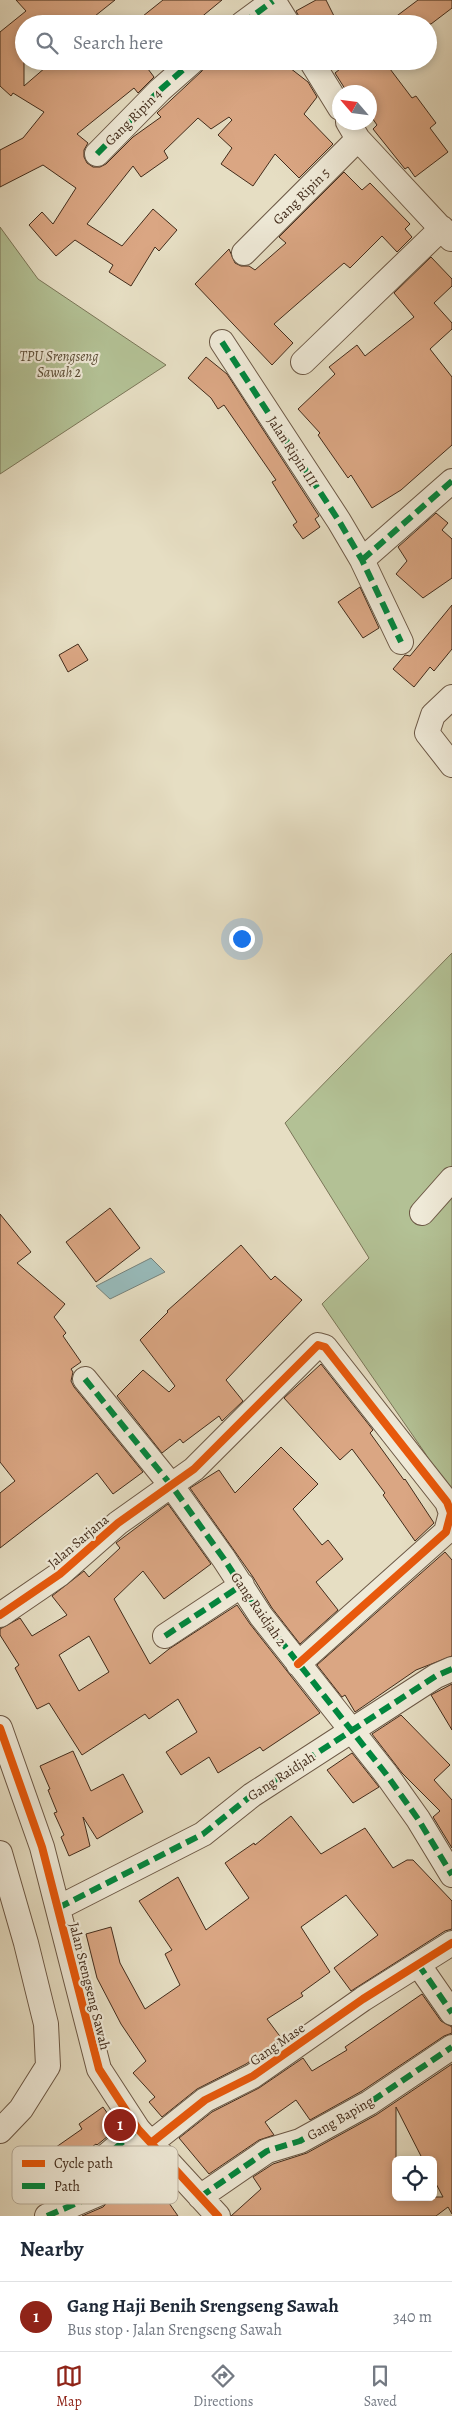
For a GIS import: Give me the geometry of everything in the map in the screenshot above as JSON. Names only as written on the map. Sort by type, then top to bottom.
[{"type":"street","points":[[254,15],[273,0],[282,15]]},
{"type":"street","name":"Gang Ripin 4","points":[[97,154],[160,90],[183,70]]},
{"type":"street","points":[[317,70],[332,95]]},
{"type":"street","points":[[303,362],[447,234],[353,131]]},
{"type":"street","name":"Gang Ripin 5","points":[[244,253],[353,131]]},
{"type":"street","name":"Jalan Ripin III","points":[[222,342],[339,521],[362,560],[401,642]]},
{"type":"street","points":[[362,560],[426,506],[452,481]]},
{"type":"street","points":[[452,697],[433,716],[426,733],[452,765]]},
{"type":"street","points":[[422,1213],[452,1179]]},
{"type":"street","name":"Jalan Sarjana","points":[[0,1615],[60,1574],[118,1523],[194,1469],[318,1345],[326,1347],[447,1502],[451,1513],[446,1532],[298,1664]]},
{"type":"street","name":"Gang Raidjah 2","points":[[85,1379],[171,1485],[298,1664],[351,1731]]},
{"type":"street","points":[[165,1636],[242,1586]]},
{"type":"street","name":"Gang Raidjah","points":[[58,1908],[203,1834],[252,1795],[445,1670],[452,1669]]},
{"type":"street","name":"Jalan Srengseng Sawah","points":[[0,1728],[42,1847],[99,2069],[144,2136],[153,2146]]},
{"type":"street","points":[[351,1731],[418,1819],[452,1875]]},
{"type":"street","points":[[0,1854],[26,1943],[46,2024],[48,2066],[20,2109],[0,2131]]},
{"type":"street","points":[[452,1943],[418,1964],[452,2013]]},
{"type":"street","name":"Gang Mase","points":[[127,2146],[204,2100],[253,2076],[363,1999],[418,1964]]},
{"type":"street","name":"Gang Baping","points":[[200,2197],[267,2151],[300,2141],[369,2103],[452,2047]]},
{"type":"street","name":"Jalan Srengseng Sawah","points":[[178,2173],[218,2216]]},
{"type":"street","name":"Gang Mase","points":[[47,2216],[75,2204]]},
{"type":"green space","name":"TPU Srengseng Sawah 2","points":[[0,227],[38,279],[166,365],[0,474]]},
{"type":"green space","points":[[452,953],[452,1501],[425,1453],[322,1304],[369,1258],[285,1123]]},
{"type":"water","points":[[151,1258],[165,1272],[110,1299],[96,1286]]},
{"type":"building","points":[[16,0],[115,0],[96,15],[21,15],[26,11]]},
{"type":"building","points":[[163,0],[222,0],[204,15],[144,15]]},
{"type":"building","points":[[316,0],[326,0],[334,15],[298,15],[296,11]]},
{"type":"building","points":[[418,0],[452,0],[452,8],[437,19],[437,15],[398,15]]},
{"type":"building","points":[[15,20],[15,70],[24,70],[24,86],[43,70],[149,70],[154,77],[138,93],[134,88],[77,134],[88,143],[84,150],[84,157],[87,163],[93,167],[100,167],[106,164],[133,137],[161,117],[157,113],[202,70],[293,70],[308,82],[317,97],[304,114],[333,144],[299,178],[275,154],[253,186],[221,164],[232,148],[218,135],[232,120],[229,117],[211,129],[198,118],[164,151],[168,158],[141,177],[133,166],[87,224],[122,246],[153,209],[177,230],[159,251],[155,247],[131,286],[109,272],[113,265],[75,240],[56,256],[29,225],[42,212],[53,224],[76,188],[43,165],[0,187],[0,150],[23,138],[44,112],[13,93],[11,96],[0,86],[0,32]]},
{"type":"building","points":[[339,70],[391,70],[412,98],[416,96],[436,123],[430,128],[448,152],[415,177],[408,167],[405,169],[374,130],[377,130],[377,85],[343,85],[335,73]]},
{"type":"building","points":[[344,172],[362,190],[370,183],[410,224],[405,229],[412,237],[397,252],[382,236],[350,268],[344,263],[274,324],[293,343],[272,365],[195,284],[229,249],[235,263],[241,266],[249,266],[255,270],[286,243],[279,237]]},
{"type":"building","points":[[431,257],[452,279],[452,286],[434,303],[452,323],[452,329],[430,349],[452,377],[452,445],[401,490],[372,508],[351,475],[348,478],[318,435],[320,433],[298,409],[335,374],[329,367],[357,345],[365,356],[414,317],[394,293]]},
{"type":"building","points":[[206,357],[227,374],[319,516],[315,519],[320,527],[303,539],[293,525],[297,522],[272,482],[276,480],[224,405],[218,409],[211,398],[188,378]]},
{"type":"building","points":[[436,513],[448,523],[442,530],[452,539],[452,578],[423,598],[396,574],[407,561],[398,547]]},
{"type":"building","points":[[360,587],[379,628],[363,638],[338,602]]},
{"type":"building","points":[[452,605],[452,649],[434,671],[430,667],[414,687],[393,669],[405,655],[410,656]]},
{"type":"building","points":[[78,644],[88,660],[68,672],[59,655]]},
{"type":"building","points":[[110,1208],[140,1248],[96,1282],[66,1242]]},
{"type":"building","points":[[0,1214],[31,1252],[17,1263],[65,1304],[54,1317],[66,1333],[63,1336],[81,1362],[71,1369],[73,1372],[71,1381],[74,1387],[143,1472],[113,1494],[97,1473],[0,1548],[0,1493],[15,1481],[0,1462]]},
{"type":"building","points":[[241,1245],[271,1280],[275,1276],[302,1300],[226,1380],[243,1401],[222,1421],[219,1416],[183,1443],[180,1439],[162,1453],[117,1396],[143,1370],[169,1392],[175,1386],[140,1340],[167,1311]]},
{"type":"building","points":[[321,1364],[373,1430],[370,1433],[405,1479],[434,1523],[415,1541],[383,1495],[385,1493],[352,1449],[340,1460],[284,1398]]},
{"type":"building","points":[[281,1447],[318,1484],[293,1509],[322,1545],[328,1540],[343,1559],[316,1582],[338,1610],[300,1644],[272,1608],[253,1577],[190,1488],[219,1470],[235,1493]]},
{"type":"building","points":[[168,1504],[211,1564],[164,1599],[143,1571],[114,1599],[150,1664],[169,1649],[237,1605],[320,1713],[263,1751],[260,1747],[218,1773],[209,1757],[181,1775],[166,1752],[197,1732],[178,1699],[149,1719],[145,1714],[82,1755],[49,1703],[37,1709],[15,1668],[19,1665],[0,1635],[0,1629],[20,1618],[32,1636],[67,1615],[52,1596],[84,1571],[89,1577],[120,1548],[116,1543]],"holes":[[[89,1636],[109,1672],[79,1691],[59,1655]]]},
{"type":"building","points":[[445,1552],[452,1560],[452,1656],[416,1670],[355,1712],[345,1695],[342,1697],[317,1665]]},
{"type":"building","points":[[452,1684],[452,1730],[431,1695]]},
{"type":"building","points":[[401,1715],[450,1765],[434,1780],[452,1800],[452,1848],[433,1817],[440,1811],[402,1773],[372,1734]]},
{"type":"building","points":[[73,1751],[91,1791],[123,1774],[143,1812],[97,1839],[83,1817],[90,1846],[69,1856],[61,1837],[64,1835],[54,1813],[57,1812],[48,1790],[50,1789],[40,1766]]},
{"type":"building","points":[[352,1753],[379,1787],[353,1803],[327,1770]]},
{"type":"building","points":[[291,1816],[321,1854],[365,1828],[393,1868],[407,1860],[413,1860],[452,1901],[452,1929],[445,1931],[351,1991],[334,1968],[378,1935],[346,1895],[301,1927],[330,1972],[301,1993],[303,1996],[267,2019],[282,2039],[246,2064],[197,2089],[162,2117],[149,2102],[155,2097],[133,2073],[146,2061],[121,2024],[97,1978],[86,1934],[111,1927],[120,1963],[145,2009],[180,1985],[165,1954],[172,1950],[139,1901],[178,1877],[206,1930],[249,1898],[225,1863],[254,1843],[255,1845]]},
{"type":"building","points":[[422,1994],[441,2021],[452,2027],[452,2033],[444,2036],[362,2091],[310,2120],[296,2100],[265,2122],[274,2135],[259,2140],[209,2174],[179,2138],[212,2112],[259,2088],[303,2058],[312,2071],[347,2050],[345,2047]]},
{"type":"building","points":[[452,2064],[452,2214],[448,2207],[436,2216],[231,2216],[261,2189],[253,2177],[273,2164],[307,2153],[376,2115]],"holes":[[[396,2107],[421,2156],[437,2156],[437,2186],[443,2197],[437,2197],[437,2201],[392,2201],[392,2156],[396,2156]]]},
{"type":"building","points":[[103,2107],[118,2128],[97,2145],[58,2146],[82,2129],[79,2124]]},
{"type":"building","points":[[106,2204],[170,2204],[178,2216],[82,2216]]},
{"type":"marked path","points":[[254,15],[273,1]]},
{"type":"marked path","points":[[97,154],[160,90],[183,70]]},
{"type":"marked path","points":[[222,342],[339,521],[362,560],[401,642]]},
{"type":"marked path","points":[[362,560],[452,481]]},
{"type":"marked path","points":[[85,1379],[171,1485],[224,1559],[261,1616],[386,1774],[418,1819],[452,1875]]},
{"type":"marked path","points":[[165,1636],[242,1585]]},
{"type":"marked path","points":[[58,1908],[203,1834],[252,1795],[436,1676],[452,1669]]},
{"type":"marked path","points":[[418,1964],[452,2013]]},
{"type":"marked path","points":[[200,2197],[267,2151],[300,2141],[369,2103],[452,2047]]},
{"type":"marked path","points":[[118,2146],[138,2129]]},
{"type":"marked path","points":[[47,2216],[75,2204]]},
{"type":"cycle path","points":[[0,1615],[60,1574],[118,1523],[194,1469],[318,1345],[325,1347],[447,1502],[451,1513],[446,1532],[298,1664]]},
{"type":"cycle path","points":[[0,1728],[42,1847],[99,2069],[138,2129],[154,2146]]},
{"type":"cycle path","points":[[151,2143],[205,2100],[253,2076],[363,1999],[452,1943]]},
{"type":"cycle path","points":[[178,2172],[218,2216]]},
{"type":"place","name":"Gang Haji Benih Srengseng Sawah","points":[[120,2125]]}]
